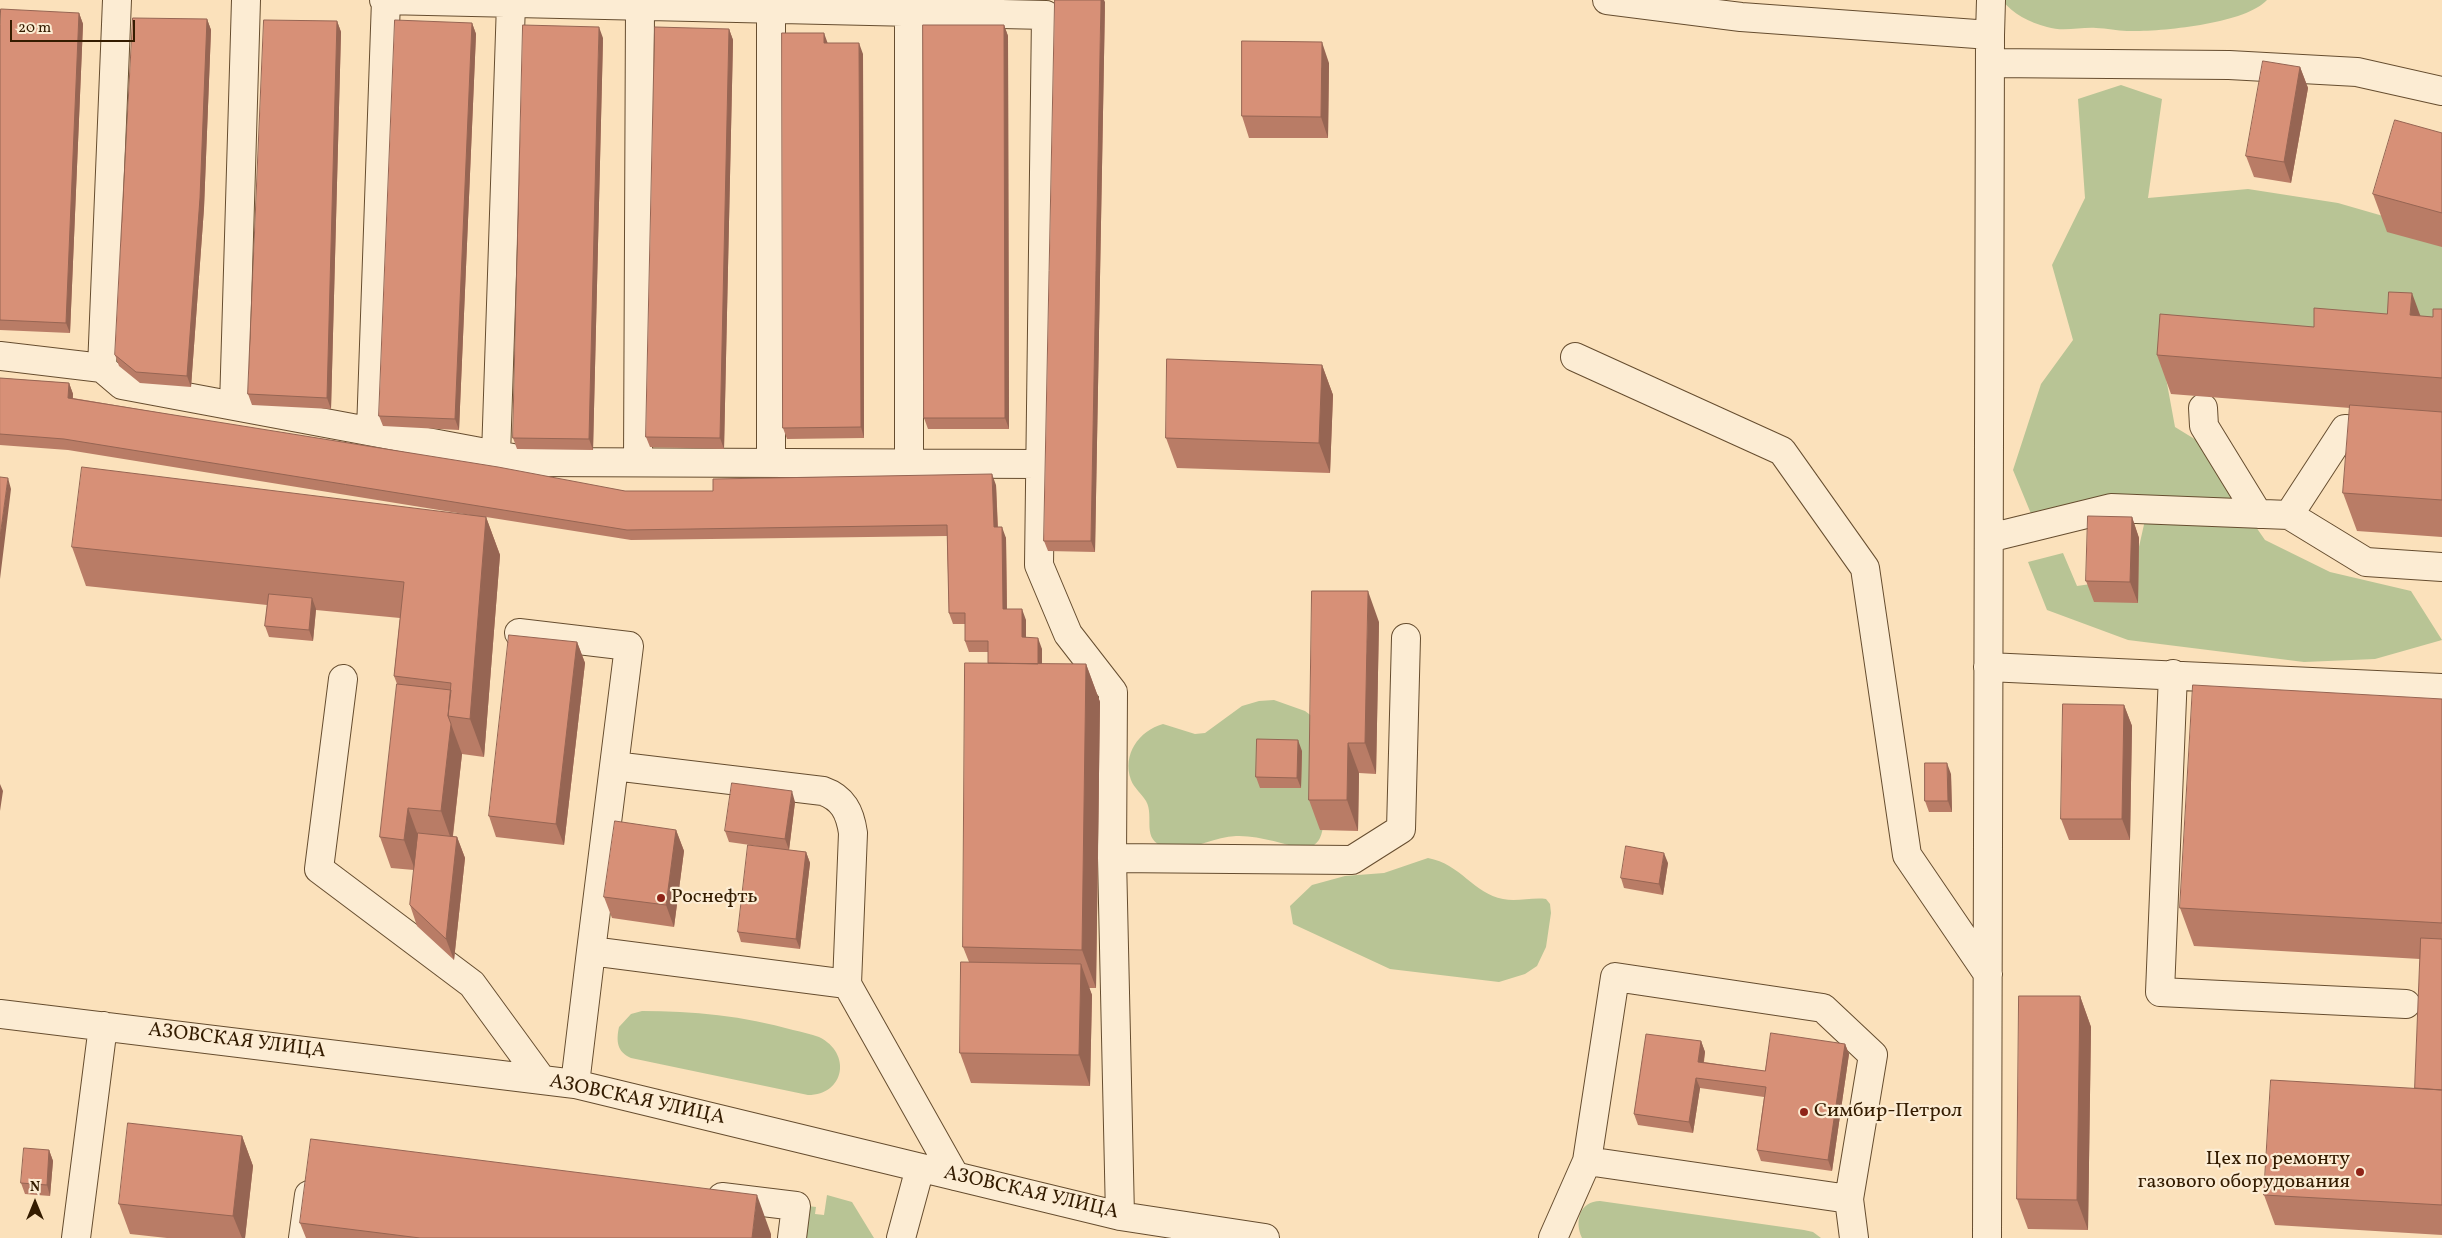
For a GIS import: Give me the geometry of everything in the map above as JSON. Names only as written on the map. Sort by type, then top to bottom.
[{"type":"street","points":[[102,368],[117,0]]},
{"type":"street","points":[[234,406],[246,0]]},
{"type":"street","points":[[371,431],[385,0],[1046,15],[1039,565],[1068,634],[1113,692],[1112,858],[1120,1216]]},
{"type":"street","points":[[1607,0],[1741,17],[1990,36]]},
{"type":"street","points":[[1987,1238],[1991,0]]},
{"type":"street","points":[[496,455],[511,3]]},
{"type":"street","points":[[638,462],[640,6]]},
{"type":"street","points":[[771,9],[771,463]]},
{"type":"street","points":[[909,12],[909,463]]},
{"type":"street","points":[[1990,62],[2229,65],[2357,72],[2442,91]]},
{"type":"street","points":[[0,356],[102,368],[122,385],[534,462],[1040,464]]},
{"type":"street","points":[[1575,357],[1782,451],[1865,568],[1907,855],[1988,974]]},
{"type":"street","points":[[2203,408],[2204,426],[2258,514]]},
{"type":"street","points":[[2290,515],[2345,428],[2442,435]]},
{"type":"street","points":[[1989,538],[2111,508],[2290,515],[2366,562],[2442,566]]},
{"type":"street","points":[[518,633],[629,646],[575,1084]]},
{"type":"street","points":[[1112,858],[1352,860],[1401,829],[1406,638]]},
{"type":"street","points":[[1988,667],[2173,674],[2442,688]]},
{"type":"street","points":[[2173,674],[2160,992],[2406,1004]]},
{"type":"street","points":[[343,679],[319,869],[472,984],[542,1080]]},
{"type":"street","points":[[614,766],[823,791],[834,795],[844,804],[851,818],[853,833],[847,984],[955,1176]]},
{"type":"street","points":[[591,951],[847,984]]},
{"type":"street","points":[[1553,1238],[1587,1161],[1615,977],[1823,1008],[1873,1055],[1849,1199],[1854,1238]]},
{"type":"street","name":"АЗОВСКАЯ УЛИЦА","points":[[0,1014],[575,1084],[1120,1216],[1265,1238]]},
{"type":"street","points":[[76,1238],[103,1026]]},
{"type":"street","points":[[1587,1161],[1849,1199]]},
{"type":"street","points":[[901,1238],[920,1168]]},
{"type":"street","points":[[303,1238],[312,1173]]},
{"type":"street","points":[[698,1194],[796,1206],[792,1238]]},
{"type":"green space","points":[[2002,0],[2267,0],[2256,8],[2221,21],[2180,28],[2127,31],[2100,28],[2059,29],[2047,27],[2022,17]]},
{"type":"green space","points":[[2121,85],[2162,99],[2148,198],[2248,189],[2338,203],[2442,233],[2442,379],[2166,378],[2175,427],[2214,451],[2233,494],[2265,540],[2330,572],[2411,591],[2442,640],[2375,659],[2304,662],[2128,640],[2047,610],[2028,562],[2063,553],[2077,586],[2132,578],[2145,520],[2034,521],[2013,470],[2041,384],[2073,340],[2052,265],[2085,198],[2078,99]]},
{"type":"green space","points":[[1274,700],[1305,711],[1317,720],[1323,827],[1318,841],[1307,849],[1245,836],[1227,837],[1183,848],[1165,847],[1157,844],[1150,834],[1146,801],[1132,783],[1129,770],[1131,753],[1140,738],[1154,727],[1163,724],[1195,734],[1205,733],[1242,706],[1259,701]]},
{"type":"green space","points":[[1428,858],[1450,866],[1493,896],[1508,900],[1546,899],[1550,904],[1551,913],[1546,947],[1537,966],[1525,974],[1499,982],[1390,969],[1293,924],[1290,906],[1312,885],[1345,876],[1384,873]]},
{"type":"green space","points":[[642,1011],[699,1013],[737,1018],[813,1035],[830,1044],[840,1062],[840,1072],[830,1088],[820,1093],[808,1095],[631,1058],[626,1056],[620,1049],[619,1027],[631,1014]]},
{"type":"green space","points":[[827,1195],[852,1202],[874,1238],[804,1238],[808,1206],[816,1207],[815,1214],[824,1215]]},
{"type":"green space","points":[[1600,1201],[1804,1230],[1813,1232],[1821,1238],[1582,1238],[1579,1225],[1580,1213],[1588,1204]]},
{"type":"building","points":[[1055,0],[1101,0],[1091,541],[1044,541]]},
{"type":"building","points":[[1,9],[79,13],[66,323],[0,320]]},
{"type":"building","points":[[133,18],[207,19],[200,198],[187,376],[136,372],[115,355]]},
{"type":"building","points":[[264,20],[337,21],[327,398],[248,394]]},
{"type":"building","points":[[395,20],[472,23],[455,419],[379,416]]},
{"type":"building","points":[[523,25],[599,27],[589,439],[513,438]]},
{"type":"building","points":[[923,25],[1004,25],[1005,418],[924,418]]},
{"type":"building","points":[[655,27],[729,29],[720,438],[646,437]]},
{"type":"building","points":[[782,33],[824,33],[824,43],[859,43],[861,427],[783,428]]},
{"type":"building","points":[[1242,41],[1322,42],[1321,117],[1242,116]]},
{"type":"building","points":[[2263,61],[2300,67],[2284,162],[2246,156]]},
{"type":"building","points":[[2395,120],[2442,133],[2442,213],[2373,194]]},
{"type":"building","points":[[2389,292],[2412,293],[2410,315],[2433,317],[2433,309],[2442,309],[2442,378],[2157,355],[2160,314],[2314,327],[2314,308],[2387,314]]},
{"type":"building","points":[[1167,359],[1322,365],[1319,443],[1166,438]]},
{"type":"building","points":[[0,378],[69,383],[68,398],[498,467],[625,491],[713,491],[713,479],[992,474],[994,527],[1002,527],[1003,609],[1022,609],[1022,637],[1038,638],[1038,664],[988,663],[988,641],[965,641],[965,613],[949,613],[947,525],[627,530],[64,439],[0,434]]},
{"type":"building","points":[[2350,405],[2442,412],[2442,500],[2343,493]]},
{"type":"building","points":[[82,467],[486,517],[470,719],[448,716],[451,683],[394,676],[404,582],[72,547]]},
{"type":"building","points":[[0,477],[8,478],[0,537]]},
{"type":"building","points":[[2088,516],[2132,517],[2130,582],[2086,581]]},
{"type":"building","points":[[1312,591],[1368,591],[1365,743],[1348,743],[1347,800],[1309,800]]},
{"type":"building","points":[[269,594],[312,598],[309,630],[265,626]]},
{"type":"building","points":[[509,635],[577,642],[556,824],[489,816]]},
{"type":"building","points":[[965,663],[1086,664],[1082,950],[963,947]]},
{"type":"building","points":[[397,684],[451,690],[448,716],[451,724],[441,811],[408,808],[404,840],[380,837]]},
{"type":"building","points":[[2193,685],[2442,699],[2442,923],[2180,908]]},
{"type":"building","points":[[2063,704],[2124,705],[2122,819],[2061,819]]},
{"type":"building","points":[[1257,739],[1298,740],[1297,778],[1256,777]]},
{"type":"building","points":[[1925,763],[1947,763],[1948,801],[1925,801]]},
{"type":"building","points":[[732,783],[792,791],[785,839],[725,831]]},
{"type":"building","points":[[615,821],[676,830],[666,905],[604,897]]},
{"type":"building","points":[[418,833],[457,837],[446,939],[410,905]]},
{"type":"building","points":[[748,845],[806,852],[796,939],[738,932]]},
{"type":"building","points":[[1626,846],[1664,853],[1659,884],[1621,878]]},
{"type":"building","points":[[2421,938],[2442,939],[2442,1090],[2415,1088]]},
{"type":"building","points":[[961,962],[1081,964],[1079,1055],[960,1053]]},
{"type":"building","points":[[2019,996],[2080,996],[2077,1200],[2017,1199]]},
{"type":"building","name":"Симбир-Петрол","points":[[1771,1033],[1845,1044],[1828,1160],[1757,1150],[1766,1087],[1696,1078],[1689,1122],[1634,1114],[1646,1034],[1701,1041],[1698,1062],[1765,1071]]},
{"type":"building","name":"Цех по ремонту газового оборудования","points":[[2271,1080],[2442,1090],[2442,1205],[2264,1195]]},
{"type":"building","points":[[128,1123],[242,1136],[233,1216],[119,1204]]},
{"type":"building","points":[[311,1139],[757,1195],[752,1238],[420,1238],[300,1223]]},
{"type":"building","points":[[24,1148],[49,1150],[47,1185],[21,1183]]},
{"type":"place","name":"Роснефть","points":[[661,898]]},
{"type":"place","name":"Симбир-Петрол","points":[[1804,1112]]},
{"type":"place","name":"Цех по ремонту газового оборудования","points":[[2360,1172]]}]
